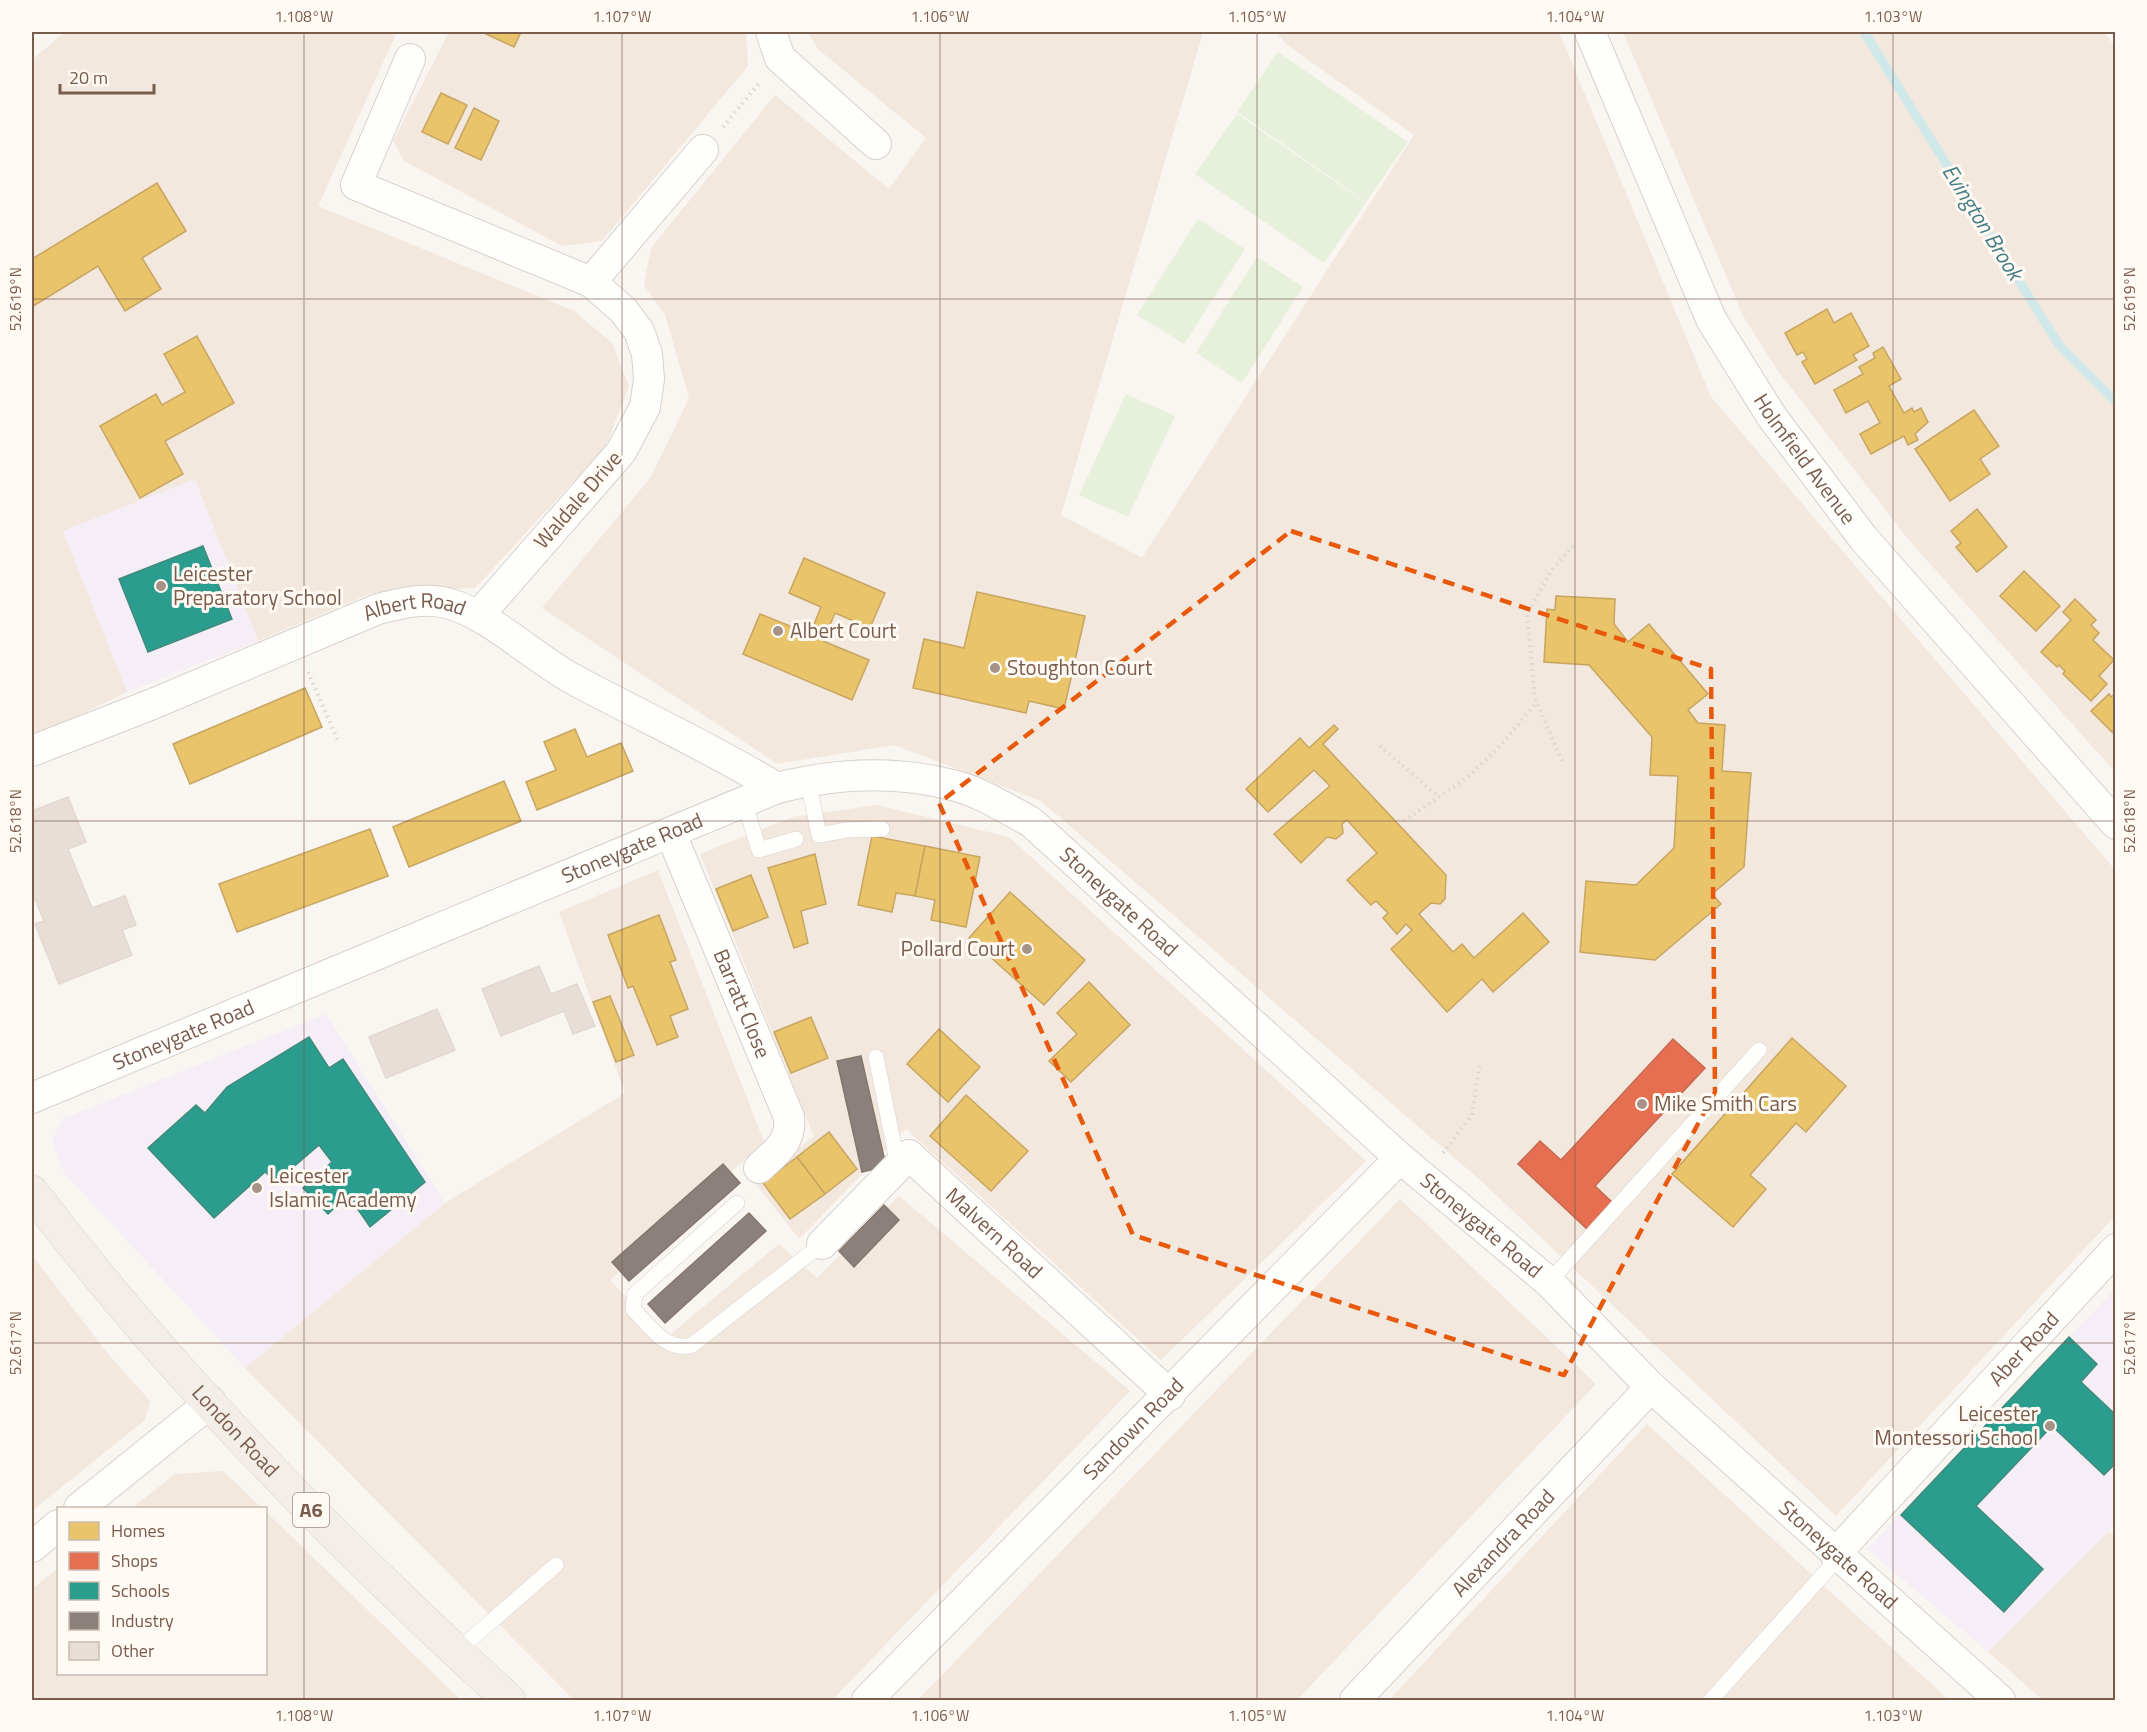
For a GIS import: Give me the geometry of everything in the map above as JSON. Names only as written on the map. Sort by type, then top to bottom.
[{"type":"main road","name":"London Road","points":[[32,1192],[93,1273],[302,1502],[509,1701]]},
{"type":"street","name":"Holmfield Avenue","points":[[1590,32],[1711,319],[1772,417],[1864,539],[2115,824]]},
{"type":"street","points":[[776,45],[876,144]]},
{"type":"street","name":"Waldale Drive","points":[[410,59],[356,185],[591,282],[623,310],[639,331],[647,354],[649,379],[645,407],[621,452],[478,616]]},
{"type":"street","points":[[591,282],[703,150]]},
{"type":"street","name":"Albert Road","points":[[32,751],[150,705],[378,609],[398,604],[442,602],[478,616],[570,677],[722,754],[777,788]]},
{"type":"street","name":"Stoneygate Road","points":[[32,1098],[777,788],[808,780],[872,774],[907,777],[957,786],[996,802],[1031,822],[1400,1158],[1549,1282],[1651,1387],[2000,1701]]},
{"type":"street","name":"Barratt Close","points":[[671,834],[789,1117],[790,1128],[784,1144],[759,1168]]},
{"type":"street","name":"Malvern Road","points":[[903,1161],[909,1155],[1170,1395]]},
{"type":"street","name":"Sandown Road","points":[[867,1701],[1170,1395],[1400,1158]]},
{"type":"street","points":[[822,1244],[903,1161]]},
{"type":"street","name":"Aber Road","points":[[1837,1555],[2115,1249]]},
{"type":"street","name":"Alexandra Road","points":[[1355,1701],[1651,1387]]},
{"type":"street","points":[[81,1507],[211,1402]]},
{"type":"street","points":[[32,1547],[57,1526]]},
{"type":"lane","points":[[808,780],[819,835],[847,830],[882,829]]},
{"type":"lane","points":[[744,801],[759,850],[796,838]]},
{"type":"lane","points":[[1549,1282],[1759,1050]]},
{"type":"lane","points":[[876,1057],[895,1151],[903,1161]]},
{"type":"lane","points":[[737,1203],[635,1294],[633,1309],[667,1343],[675,1347],[692,1345],[822,1244]]},
{"type":"lane","points":[[1711,1701],[1837,1555]]},
{"type":"lane","points":[[456,1652],[556,1565]]},
{"type":"path","points":[[703,150],[776,45]]},
{"type":"path","points":[[1562,761],[1537,702],[1527,615],[1551,571],[1574,545]]},
{"type":"path","points":[[297,644],[339,743]]},
{"type":"path","points":[[1404,821],[1468,777],[1537,702]]},
{"type":"path","points":[[1380,746],[1438,797]]},
{"type":"path","points":[[1425,1178],[1472,1115],[1480,1062]]},
{"type":"highlighted area","points":[[1291,531],[1711,669],[1715,1092],[1564,1375],[1133,1235],[939,803]]},
{"type":"shaded area","points":[[65,32],[397,32],[318,206],[574,311],[612,343],[629,386],[606,446],[475,588],[371,593],[258,641],[195,480],[63,531],[127,692],[32,738],[32,60]]},
{"type":"shaded area","points":[[449,32],[746,32],[748,66],[602,241],[562,246],[404,161],[393,141]]},
{"type":"shaded area","points":[[808,32],[1203,32],[1061,515],[1142,558],[1414,135],[1286,44],[1276,32],[1559,32],[1711,397],[2115,870],[2115,1216],[1836,1516],[1479,1179],[1041,801],[894,745],[777,764],[542,608],[651,477],[689,398],[665,315],[644,285],[651,248],[775,95],[889,189],[926,138],[818,49]]},
{"type":"shaded area","points":[[1623,32],[2103,32],[2115,46],[2115,772],[1908,539],[1778,371],[1743,316]]},
{"type":"shaded area","name":"Leicester Preparatory School","points":[[195,479],[258,641],[127,692],[63,531]]},
{"type":"shaded area","points":[[877,805],[1009,837],[1366,1161],[1161,1360],[906,1129],[799,1239],[755,1183],[814,1136],[700,854],[793,817]]},
{"type":"shaded area","points":[[658,870],[764,1142],[610,1280],[666,1338],[779,1244],[817,1278],[899,1196],[1130,1391],[832,1700],[574,1700],[245,1368],[445,1203],[625,1093],[559,912]]},
{"type":"shaded area","name":"Leicester Islamic Academy","points":[[326,1014],[445,1203],[245,1368],[64,1173],[52,1142],[62,1119]]},
{"type":"shaded area","points":[[1400,1199],[1596,1384],[1297,1700],[918,1700]]},
{"type":"shaded area","points":[[32,1255],[108,1354],[150,1401],[145,1420],[32,1511]]},
{"type":"shaded area","name":"Leicester Montessori School","points":[[2115,1289],[2115,1524],[1988,1652],[1867,1549]]},
{"type":"shaded area","points":[[1647,1424],[1949,1700],[1389,1700]]},
{"type":"shaded area","points":[[223,1471],[261,1507],[133,1507],[175,1474]]},
{"type":"shaded area","points":[[267,1513],[461,1700],[32,1700],[32,1589],[57,1569],[57,1675],[267,1675]]},
{"type":"shaded area","points":[[2109,1531],[2116,1537],[2115,1700],[2043,1700],[1988,1652]]},
{"type":"green space","points":[[1278,52],[1408,142],[1366,202],[1237,112]]},
{"type":"green space","points":[[1237,114],[1366,203],[1324,263],[1195,174]]},
{"type":"green space","points":[[1198,219],[1245,249],[1184,344],[1137,315]]},
{"type":"green space","points":[[1257,257],[1303,287],[1242,383],[1196,353]]},
{"type":"green space","points":[[1126,394],[1175,416],[1128,517],[1079,495]]},
{"type":"building: Homes","points":[[482,32],[521,32],[514,47]]},
{"type":"building: Homes","points":[[441,93],[467,105],[448,144],[422,132]]},
{"type":"building: Homes","points":[[474,108],[499,121],[481,160],[455,148]]},
{"type":"building: Homes","points":[[157,183],[186,231],[142,258],[161,289],[125,311],[98,266],[32,307],[32,259]]},
{"type":"building: Homes","points":[[1827,309],[1834,323],[1851,313],[1869,346],[1853,355],[1857,360],[1815,384],[1802,362],[1807,359],[1803,352],[1797,355],[1785,333]]},
{"type":"building: Homes","points":[[197,336],[234,403],[165,441],[183,474],[140,498],[100,426],[156,394],[162,405],[185,392],[164,354]]},
{"type":"building: Homes","points":[[1883,347],[1901,379],[1889,386],[1904,413],[1912,408],[1914,412],[1921,408],[1928,422],[1915,434],[1918,440],[1908,445],[1904,436],[1871,454],[1860,434],[1880,423],[1868,401],[1846,413],[1834,390],[1863,374],[1859,367],[1875,358],[1873,353]]},
{"type":"building: Homes","points":[[1974,410],[1999,446],[1980,459],[1990,474],[1950,501],[1915,449]]},
{"type":"building: Homes","points":[[1977,509],[2007,547],[1977,572],[1956,547],[1961,543],[1951,531]]},
{"type":"building: Homes","name":"Albert Court","points":[[804,558],[885,593],[870,628],[835,613],[823,641],[869,660],[852,700],[743,654],[760,614],[810,634],[821,607],[789,593]]},
{"type":"building: Homes","points":[[2024,571],[2060,606],[2036,631],[2000,596]]},
{"type":"building: Homes","name":"Stoughton Court","points":[[977,592],[1085,616],[1064,709],[1029,701],[1026,713],[913,688],[924,639],[964,648]]},
{"type":"building: Homes","points":[[1556,596],[1615,599],[1614,624],[1628,642],[1649,624],[1708,694],[1688,710],[1698,723],[1725,725],[1722,771],[1751,773],[1744,867],[1712,894],[1721,904],[1655,960],[1580,952],[1586,881],[1636,885],[1674,848],[1678,776],[1650,775],[1652,737],[1589,665],[1544,662],[1547,609],[1555,610]]},
{"type":"building: Homes","points":[[2075,599],[2096,620],[2091,625],[2099,633],[2093,640],[2114,660],[2099,676],[2107,684],[2091,701],[2063,674],[2065,671],[2059,665],[2057,667],[2041,652],[2071,620],[2063,612]]},
{"type":"building: Homes","points":[[305,688],[322,727],[190,784],[173,744]]},
{"type":"building: Homes","points":[[2116,693],[2115,735],[2091,711],[2109,694],[2111,697]]},
{"type":"building: Homes","points":[[1334,725],[1338,729],[1323,744],[1446,875],[1445,899],[1440,904],[1431,903],[1419,914],[1453,952],[1462,944],[1474,958],[1523,913],[1549,942],[1493,992],[1482,979],[1447,1012],[1391,949],[1412,930],[1406,924],[1397,934],[1383,918],[1388,913],[1376,901],[1371,905],[1347,880],[1377,853],[1347,820],[1342,824],[1343,833],[1336,839],[1327,837],[1301,863],[1274,834],[1330,786],[1314,770],[1268,812],[1246,789],[1300,738],[1309,748]]},
{"type":"building: Homes","points":[[575,729],[587,757],[621,743],[633,771],[537,810],[526,782],[556,770],[544,742]]},
{"type":"building: Homes","points":[[504,781],[521,821],[409,867],[393,827]]},
{"type":"building: Homes","points":[[370,829],[388,876],[237,932],[219,884]]},
{"type":"building: Homes","points":[[872,836],[925,846],[915,896],[896,893],[892,912],[858,905]]},
{"type":"building: Homes","points":[[925,846],[980,857],[966,927],[931,920],[935,900],[915,896]]},
{"type":"building: Homes","points":[[815,854],[826,904],[801,911],[808,943],[794,948],[768,868]]},
{"type":"building: Homes","points":[[751,875],[768,917],[733,931],[716,889]]},
{"type":"building: Homes","name":"Pollard Court","points":[[1010,892],[1085,960],[1044,1005],[969,938]]},
{"type":"building: Homes","points":[[659,915],[676,960],[670,962],[688,1009],[670,1016],[678,1037],[657,1045],[633,986],[628,988],[608,935]]},
{"type":"building: Homes","points":[[1089,982],[1130,1025],[1071,1082],[1049,1061],[1077,1034],[1057,1013]]},
{"type":"building: Homes","points":[[610,996],[634,1055],[616,1062],[593,1002]]},
{"type":"building: Homes","points":[[811,1017],[828,1058],[791,1073],[774,1032]]},
{"type":"building: Homes","points":[[939,1029],[980,1067],[948,1102],[907,1064]]},
{"type":"building: Homes","points":[[1792,1038],[1846,1086],[1806,1132],[1796,1123],[1750,1175],[1766,1189],[1733,1227],[1672,1174]]},
{"type":"building: Homes","points":[[966,1095],[1028,1151],[991,1191],[930,1136]]},
{"type":"building: Homes","points":[[829,1132],[857,1169],[825,1194],[797,1157]]},
{"type":"building: Homes","points":[[797,1157],[825,1194],[790,1219],[763,1183]]},
{"type":"building: Shops","name":"Mike Smith Cars","points":[[1673,1039],[1705,1068],[1595,1186],[1614,1204],[1589,1231],[1518,1164],[1540,1141],[1561,1160]]},
{"type":"building: Schools","points":[[203,546],[232,619],[148,652],[119,579]]},
{"type":"building: Schools","points":[[309,1037],[329,1068],[343,1059],[425,1182],[370,1227],[348,1195],[328,1214],[303,1188],[332,1162],[319,1145],[276,1182],[265,1172],[214,1218],[148,1148],[196,1105],[205,1113],[227,1087]]},
{"type":"building: Schools","points":[[2069,1337],[2097,1364],[2081,1382],[2116,1415],[2116,1463],[2104,1475],[2052,1426],[1976,1506],[2043,1569],[2004,1612],[1901,1515]]},
{"type":"building: Industry","points":[[861,1056],[886,1166],[862,1172],[837,1061]]},
{"type":"building: Industry","points":[[723,1164],[740,1183],[629,1281],[612,1262]]},
{"type":"building: Industry","points":[[884,1205],[899,1220],[854,1267],[839,1251]]},
{"type":"building: Industry","points":[[749,1213],[766,1231],[665,1323],[648,1304]]},
{"type":"building: Other","points":[[68,797],[86,842],[68,849],[92,908],[125,896],[136,925],[122,930],[132,955],[59,984],[35,924],[44,921],[35,899],[32,899],[32,811]]},
{"type":"building: Other","points":[[539,966],[551,994],[577,984],[595,1026],[573,1034],[564,1011],[501,1036],[482,989]]},
{"type":"building: Other","points":[[437,1009],[455,1050],[386,1078],[369,1037]]},
{"type":"waterway","name":"Evington Brook","points":[[1864,32],[2059,345],[2116,402]]},
{"type":"place","name":"Leicester Preparatory School","points":[[161,586]]},
{"type":"place","name":"Albert Court","points":[[778,631]]},
{"type":"place","name":"Stoughton Court","points":[[995,668]]},
{"type":"place","name":"Pollard Court","points":[[1027,949]]},
{"type":"place","name":"Mike Smith Cars","points":[[1642,1104]]},
{"type":"place","name":"Leicester Islamic Academy","points":[[257,1188]]},
{"type":"place","name":"Leicester Montessori School","points":[[2050,1426]]}]
